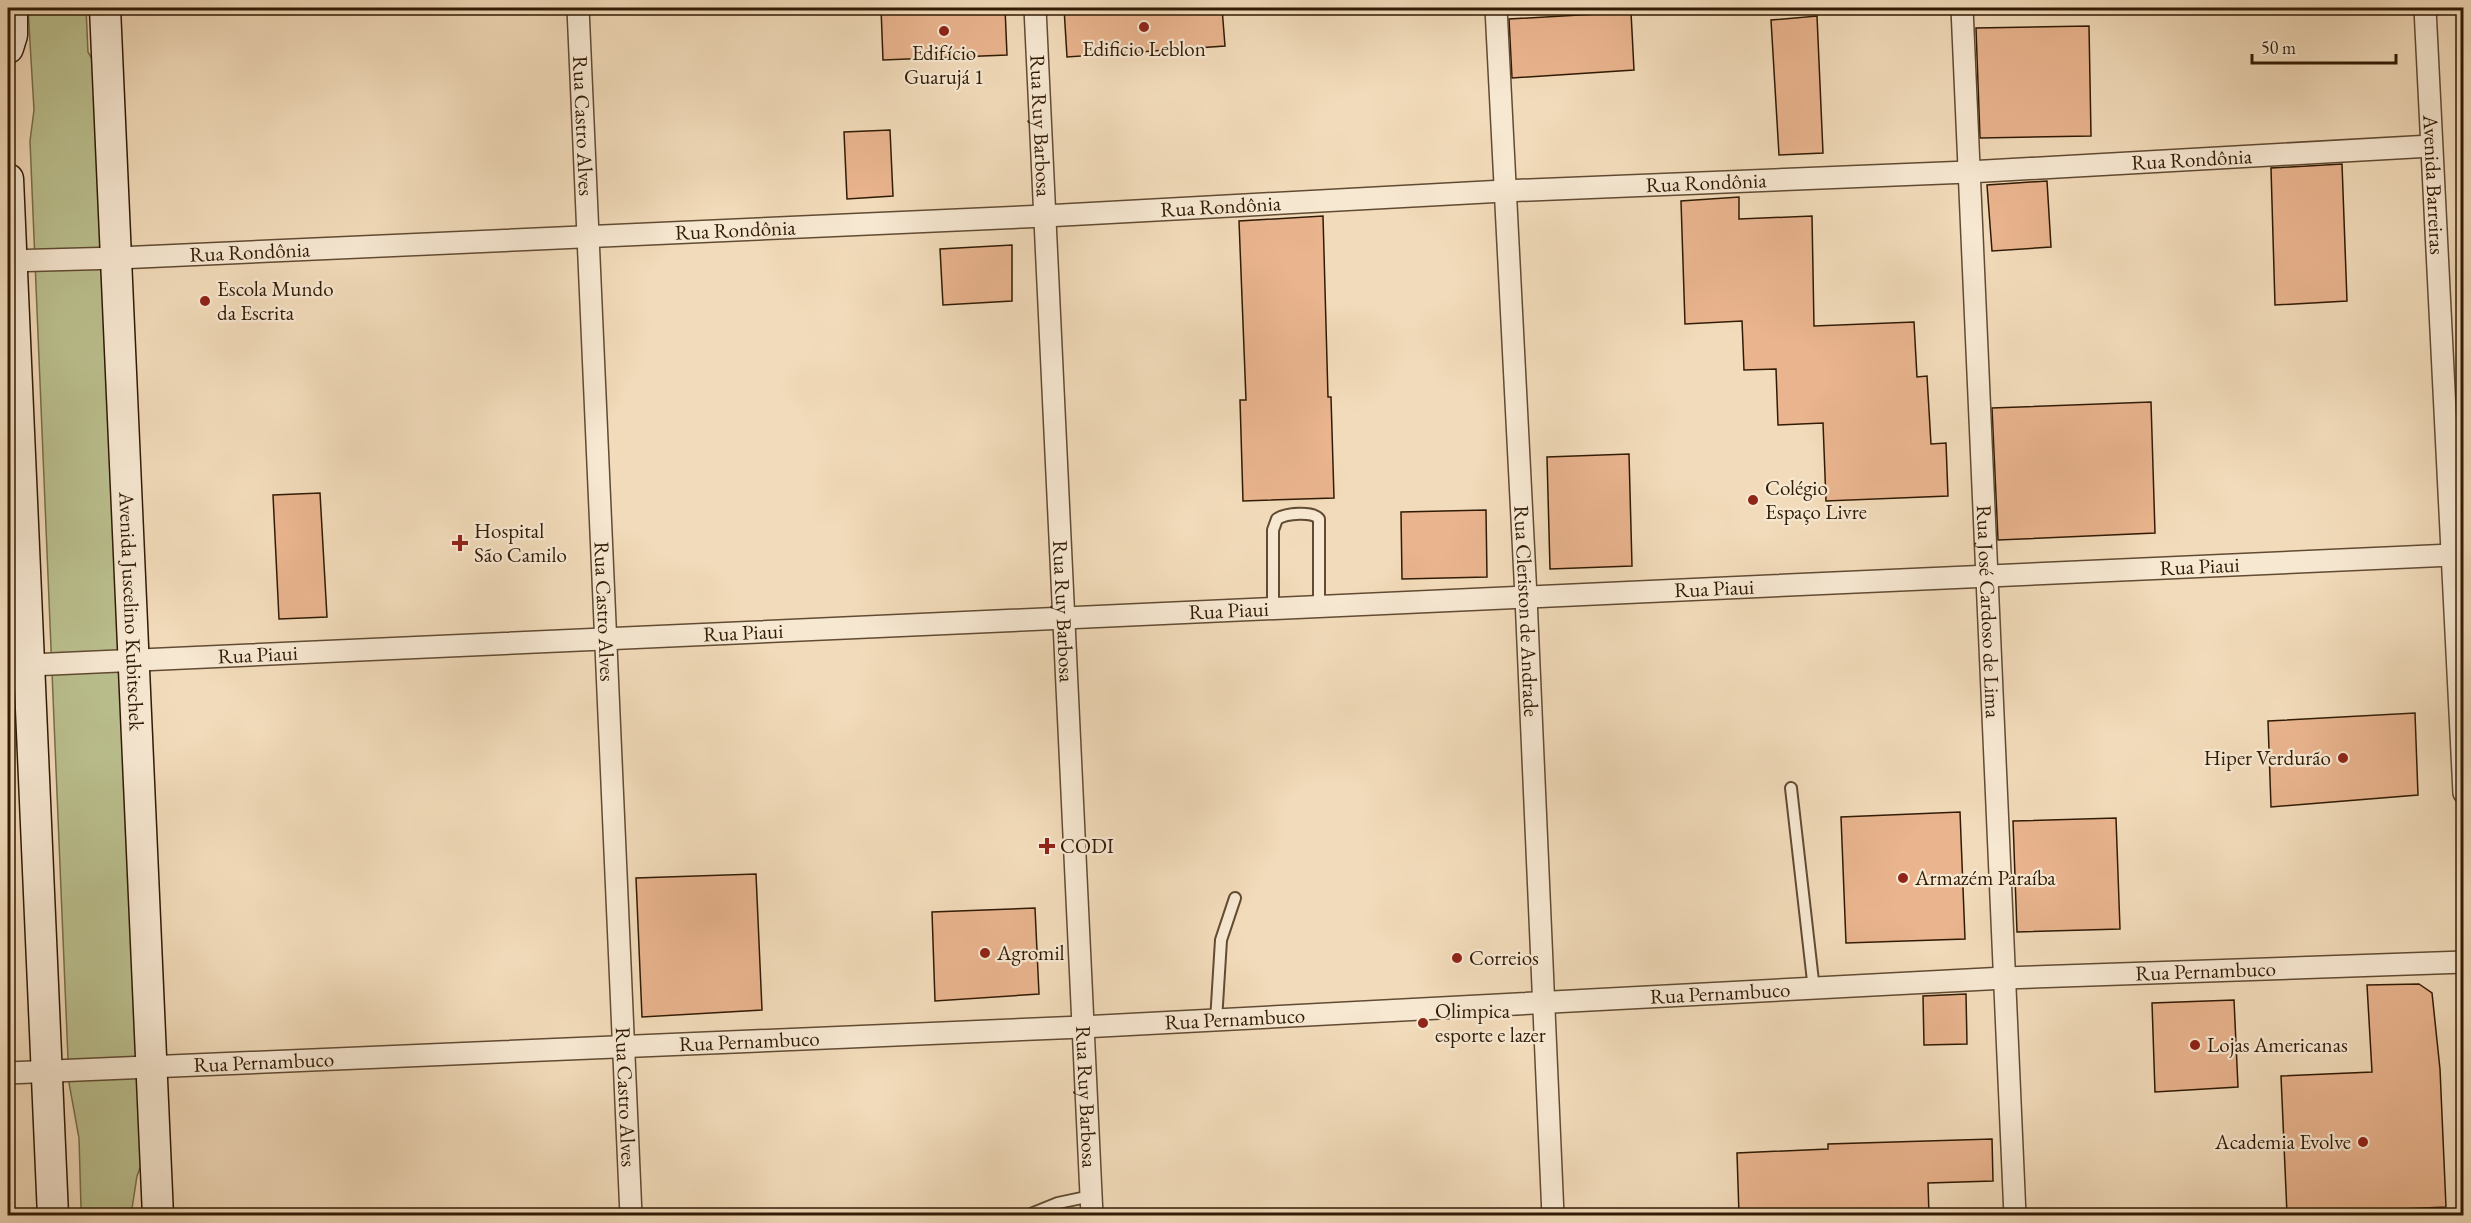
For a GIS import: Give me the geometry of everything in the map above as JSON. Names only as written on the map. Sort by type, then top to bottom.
[{"type":"main road","points":[[8,48],[12,35],[12,8]]},
{"type":"main road","points":[[91,8],[96,52],[108,65]]},
{"type":"main road","name":"Avenida Juscelino Kubitschek","points":[[105,8],[118,258],[158,1215]]},
{"type":"main road","points":[[8,179],[19,666],[46,1070],[53,1215]]},
{"type":"main road","points":[[49,1130],[60,1142],[63,1151],[67,1215]]},
{"type":"main road","points":[[140,1215],[147,1161],[156,1152]]},
{"type":"street","name":"Rua Castro Alves","points":[[578,8],[590,237],[631,1215]]},
{"type":"street","name":"Rua Ruy Barbosa","points":[[1035,8],[1092,1206]]},
{"type":"street","name":"Rua Cleriston de Andrade","points":[[1496,8],[1526,597],[1553,1215]]},
{"type":"street","name":"Rua José Cardoso de Lima","points":[[1962,8],[2015,1215]]},
{"type":"street","name":"Avenida Barreiras","points":[[2426,8],[2450,498],[2458,553],[2463,793]]},
{"type":"street","name":"Rua Rondônia","points":[[10,261],[1045,216],[1504,191],[1968,172],[2432,146]]},
{"type":"street","points":[[2450,498],[2463,528]]},
{"type":"street","name":"Rua Piaui","points":[[19,666],[2458,553]]},
{"type":"street","name":"Rua Pernambuco","points":[[8,1073],[1216,1021],[2005,978],[2463,962]]},
{"type":"lane","points":[[1273,608],[1273,530],[1277,519],[1290,515],[1311,514],[1319,519],[1319,605]]},
{"type":"lane","points":[[1791,788],[1814,990]]},
{"type":"lane","points":[[1216,1021],[1221,940],[1235,898]]},
{"type":"lane","points":[[1026,1215],[1058,1203],[1092,1206]]},
{"type":"green space","points":[[28,8],[86,8],[88,52],[102,76],[147,1150],[137,1176],[131,1215],[89,1215],[81,1208],[79,1138],[69,1083],[30,141],[34,110]]},
{"type":"building","name":"Edifício Guarujá 1","points":[[881,8],[1005,8],[1007,55],[883,60]]},
{"type":"building","name":"Edificio Leblon","points":[[1064,8],[1222,8],[1225,46],[1067,57]]},
{"type":"building","points":[[1631,12],[1634,70],[1512,78],[1509,19]]},
{"type":"building","points":[[1817,16],[1823,153],[1779,155],[1771,20]]},
{"type":"building","points":[[2089,26],[2091,136],[1980,138],[1976,28]]},
{"type":"building","points":[[890,130],[893,196],[847,199],[844,132]]},
{"type":"building","points":[[2342,164],[2347,301],[2275,305],[2271,168]]},
{"type":"building","points":[[2047,181],[2051,247],[1992,251],[1987,185]]},
{"type":"building","points":[[1739,197],[1739,219],[1812,216],[1814,326],[1914,322],[1917,377],[1927,376],[1931,444],[1946,443],[1948,496],[1826,501],[1823,423],[1778,425],[1776,369],[1744,370],[1742,321],[1685,324],[1681,201]]},
{"type":"building","points":[[1323,216],[1328,397],[1331,397],[1334,498],[1243,501],[1240,400],[1246,400],[1239,221]]},
{"type":"building","points":[[1012,245],[1012,301],[943,305],[940,249]]},
{"type":"building","points":[[2151,402],[2155,533],[1998,540],[1992,408]]},
{"type":"building","points":[[1629,454],[1632,566],[1550,569],[1547,457]]},
{"type":"building","points":[[320,493],[327,617],[279,619],[273,495]]},
{"type":"building","points":[[1486,510],[1487,577],[1402,579],[1401,512]]},
{"type":"building","name":"Hiper Verdurão","points":[[2415,713],[2418,795],[2271,807],[2268,721]]},
{"type":"building","name":"Armazém Paraíba","points":[[1960,812],[1965,939],[1846,943],[1841,817]]},
{"type":"building","points":[[2116,818],[2120,929],[2017,932],[2013,821]]},
{"type":"building","points":[[756,874],[762,1010],[642,1017],[636,878]]},
{"type":"building","name":"Agromil","points":[[1035,908],[1039,994],[935,1001],[932,912]]},
{"type":"building","name":"Academia Evolve","points":[[2419,984],[2432,993],[2440,1069],[2446,1207],[2287,1214],[2281,1076],[2372,1072],[2367,985]]},
{"type":"building","points":[[1966,994],[1967,1044],[1924,1045],[1923,996]]},
{"type":"building","name":"Lojas Americanas","points":[[2234,1000],[2238,1087],[2155,1092],[2152,1003]]},
{"type":"building","points":[[1992,1139],[1993,1181],[1928,1183],[1929,1215],[1739,1215],[1737,1153],[1828,1149],[1828,1144]]},
{"type":"place","name":"Edificio Leblon","points":[[1144,27]]},
{"type":"place","name":"Edifício Guarujá 1","points":[[944,31]]},
{"type":"place","name":"Escola Mundo da Escrita","points":[[205,301]]},
{"type":"place","name":"Colégio Espaço Livre","points":[[1753,500]]},
{"type":"place","name":"Hospital São Camilo","points":[[460,543]]},
{"type":"place","name":"Hiper Verdurão","points":[[2343,758]]},
{"type":"place","name":"CODI","points":[[1047,846]]},
{"type":"place","name":"Armazém Paraíba","points":[[1903,878]]},
{"type":"place","name":"Agromil","points":[[985,953]]},
{"type":"place","name":"Correios","points":[[1457,958]]},
{"type":"place","name":"Olimpica esporte e lazer","points":[[1423,1023]]},
{"type":"place","name":"Lojas Americanas","points":[[2195,1045]]},
{"type":"place","name":"Academia Evolve","points":[[2363,1142]]}]
